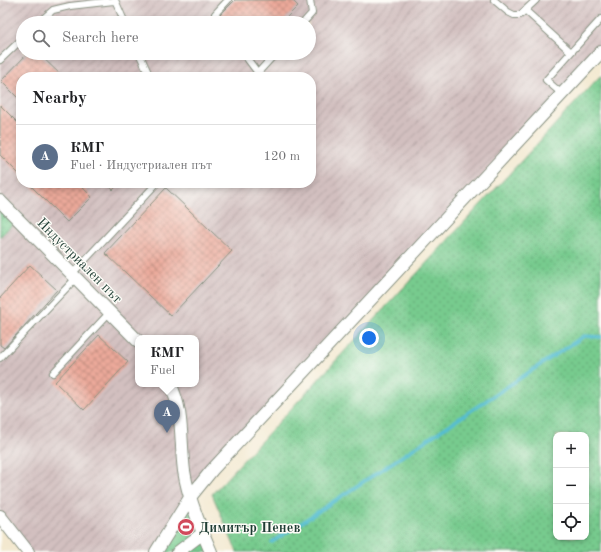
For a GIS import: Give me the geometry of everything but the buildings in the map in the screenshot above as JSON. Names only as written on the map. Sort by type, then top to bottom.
[{"type":"street","points":[[156,552],[191,496],[212,470],[601,52]]},
{"type":"street","name":"Индустриален път","points":[[0,201],[135,338]]},
{"type":"street","points":[[172,387],[176,396],[181,417],[184,471],[203,533],[211,552]]},
{"type":"street","points":[[0,516],[28,552]]},
{"type":"street","points":[[178,552],[203,533]]},
{"type":"lane","points":[[46,16],[53,10],[70,6],[115,0],[122,16]]},
{"type":"lane","points":[[216,16],[215,14],[228,0]]},
{"type":"lane","points":[[309,16],[312,13],[310,0]]},
{"type":"lane","points":[[494,0],[514,16],[520,15],[526,11],[536,0]]},
{"type":"lane","points":[[526,11],[571,52]]},
{"type":"lane","points":[[562,94],[546,80],[601,19]]},
{"type":"lane","points":[[0,60],[16,45]]},
{"type":"lane","points":[[142,60],[148,72]]},
{"type":"lane","points":[[248,60],[254,72]]},
{"type":"lane","points":[[259,72],[270,60]]},
{"type":"lane","points":[[0,358],[152,188]]},
{"type":"lane","points":[[53,373],[110,312]]},
{"type":"shaded area","points":[[0,0],[601,0],[601,52],[212,470],[156,552],[28,552],[0,516],[0,237],[17,219],[0,201]]},
{"type":"green space","points":[[601,75],[601,552],[237,552],[212,494]]},
{"type":"green space","points":[[0,208],[14,223],[0,237]]},
{"type":"green space","name":"Димитър Пенев","points":[[191,496],[211,552],[156,552]]},
{"type":"waterway","points":[[272,542],[584,336],[601,337]]},
{"type":"place","name":"КМГ","points":[[167,433]]},
{"type":"place","name":"Димитър Пенев","points":[[186,527]]}]
